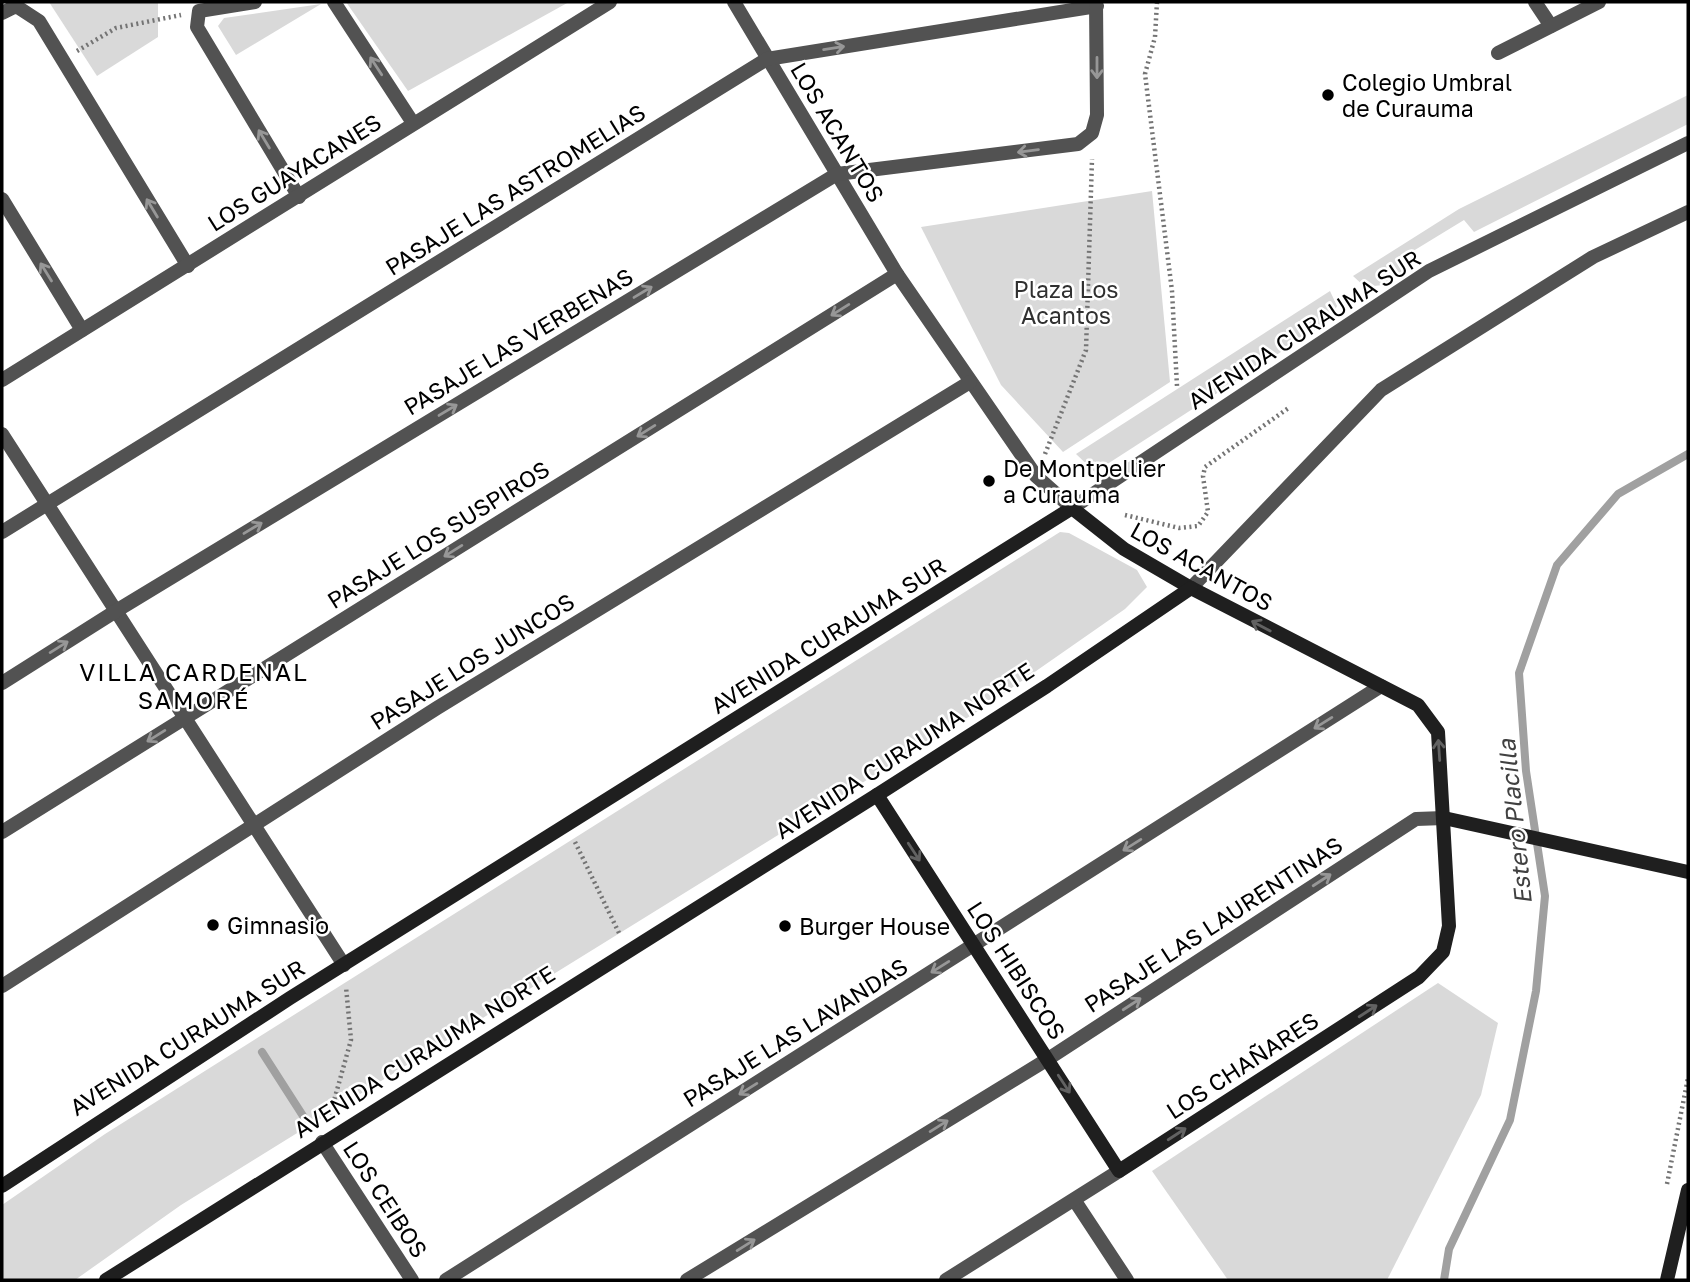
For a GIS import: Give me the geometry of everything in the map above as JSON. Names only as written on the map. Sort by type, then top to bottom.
[{"type":"street","points":[[255,2],[198,11],[197,27],[299,197]]},
{"type":"street","points":[[334,2],[413,123]]},
{"type":"street","name":"LOS GUAYACANES","points":[[2,380],[610,2]]},
{"type":"street","name":"LOS ACANTOS","points":[[734,2],[897,274],[1036,476],[1124,550],[1191,588],[1418,705],[1438,732],[1444,818]]},
{"type":"street","points":[[1535,2],[1551,26]]},
{"type":"street","points":[[1498,54],[1599,2]]},
{"type":"street","points":[[1092,133],[1097,116],[1096,4]]},
{"type":"street","name":"PASAJE LAS ASTROMELIAS","points":[[2,531],[418,277],[766,59],[1096,4]]},
{"type":"street","points":[[2,13],[16,6],[39,21],[188,266]]},
{"type":"street","name":"PASAJE LAS VERBENAS","points":[[2,683],[116,611],[837,174],[1078,144],[1092,133]]},
{"type":"street","name":"AVENIDA CURAUMA SUR","points":[[2,1186],[119,1107],[1072,508],[1429,271],[1688,143]]},
{"type":"street","points":[[2,199],[82,330]]},
{"type":"street","name":"AVENIDA CURAUMA NORTE","points":[[106,1280],[1047,686],[1191,588],[1381,390],[1593,257],[1688,212]]},
{"type":"street","name":"PASAJE LOS SUSPIROS","points":[[2,832],[897,274]]},
{"type":"street","name":"PASAJE LOS JUNCOS","points":[[2,986],[437,708],[970,382]]},
{"type":"street","points":[[2,434],[344,965]]},
{"type":"street","name":"PASAJE LAS LAVANDAS","points":[[446,1280],[1381,686]]},
{"type":"street","name":"LOS HIBISCOS","points":[[877,795],[1119,1171]]},
{"type":"street","points":[[1444,818],[1688,872]]},
{"type":"street","name":"PASAJE LAS LAURENTINAS","points":[[687,1280],[1048,1059],[1416,819],[1444,818]]},
{"type":"street","name":"LOS CHAÑARES","points":[[946,1280],[1075,1201],[1419,977],[1443,952],[1449,926],[1444,818]]},
{"type":"street","name":"LOS CEIBOS","points":[[322,1142],[412,1280]]},
{"type":"street","points":[[1667,1280],[1686,1210],[1688,1189]]},
{"type":"street","points":[[1075,1201],[1127,1280]]},
{"type":"path","points":[[1157,2],[1155,37],[1145,74],[1172,290],[1177,386]]},
{"type":"path","points":[[63,59],[116,28],[198,11]]},
{"type":"path","points":[[1036,476],[1086,350],[1092,133]]},
{"type":"path","points":[[1125,515],[1179,528],[1200,524],[1208,512],[1203,476],[1205,467],[1290,407]]},
{"type":"path","points":[[567,826],[627,951]]},
{"type":"path","points":[[322,1142],[351,1040],[344,965]]},
{"type":"path","points":[[1665,1190],[1688,1078]]},
{"type":"green space","points":[[49,2],[158,2],[158,37],[97,76]]},
{"type":"green space","points":[[346,2],[569,2],[408,91]]},
{"type":"green space","points":[[321,4],[236,55],[218,26],[224,18]]},
{"type":"green space","points":[[1688,95],[1688,124],[1474,232],[1464,220],[1405,256],[1403,272],[1383,285],[1365,287],[1353,276],[1459,209]]},
{"type":"green space","name":"Plaza Los Acantos","points":[[1152,191],[1170,382],[1063,452],[1001,385],[921,227]]},
{"type":"green space","points":[[1330,291],[1337,306],[1329,321],[1095,472],[1076,454]]},
{"type":"green space","points":[[1060,532],[1069,533],[1137,570],[1147,587],[1125,609],[983,708],[181,1205],[75,1280],[2,1280],[2,1205],[105,1134]]},
{"type":"green space","points":[[1438,983],[1498,1023],[1481,1095],[1387,1280],[1228,1280],[1152,1171]]},
{"type":"waterway","name":"Estero Placilla","points":[[1444,1280],[1449,1249],[1510,1120],[1536,991],[1545,896],[1526,771],[1519,673],[1557,565],[1618,494],[1688,454]]},
{"type":"waterway","points":[[262,1052],[305,1119]]},
{"type":"place","name":"Colegio Umbral de Curauma","points":[[1328,95]]},
{"type":"place","name":"De Montpellier a Curauma","points":[[989,481]]},
{"type":"place","name":"Gimnasio","points":[[213,925]]},
{"type":"place","name":"Burger House","points":[[785,926]]},
{"type":"district","name":"VILLA CARDENAL SAMORÉ","points":[[194,685]]}]
